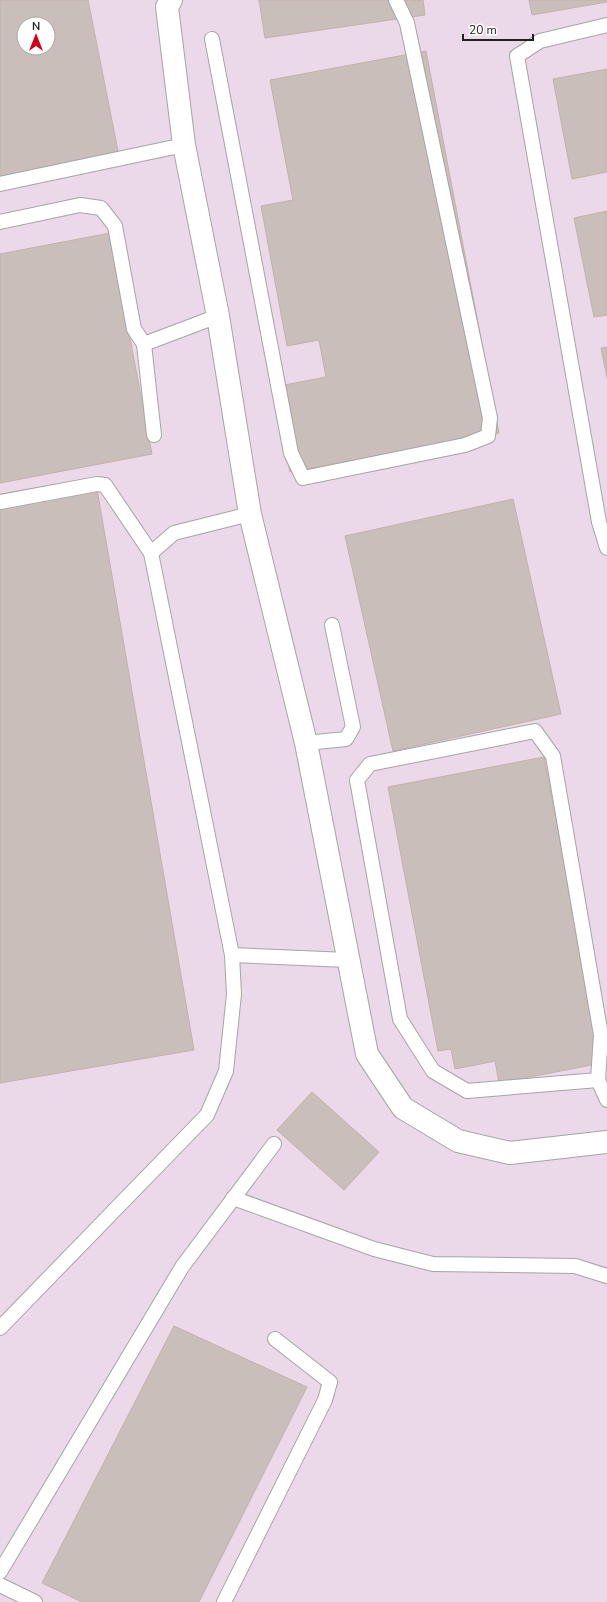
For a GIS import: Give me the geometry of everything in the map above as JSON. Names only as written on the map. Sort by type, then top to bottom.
[{"type":"street","points":[[171,0],[167,7],[184,145],[218,316],[250,514],[306,743],[367,1054],[403,1108],[458,1141],[510,1153],[607,1142]]},
{"type":"lane","points":[[212,39],[291,453],[303,478],[465,445],[488,436],[490,418],[407,23],[396,0]]},
{"type":"lane","points":[[607,25],[540,41],[517,56],[599,522],[607,548]]},
{"type":"lane","points":[[0,184],[184,145]]},
{"type":"lane","points":[[0,222],[80,205],[101,208],[115,226],[134,329],[144,344],[154,435]]},
{"type":"lane","points":[[144,344],[218,316]]},
{"type":"lane","points":[[0,502],[97,484],[105,485],[151,553],[232,955],[234,994],[226,1071],[207,1115],[0,1328]]},
{"type":"lane","points":[[151,553],[174,533],[250,514]]},
{"type":"lane","points":[[306,743],[346,739],[353,727],[332,625]]},
{"type":"lane","points":[[598,1080],[467,1091],[433,1071],[400,1019],[357,780],[370,764],[535,732],[553,756],[601,1035],[598,1080],[607,1100]]},
{"type":"lane","points":[[232,955],[348,960]]},
{"type":"lane","points":[[0,1572],[182,1267],[274,1144]]},
{"type":"lane","points":[[233,1198],[374,1249],[433,1264],[575,1266],[607,1276]]},
{"type":"lane","points":[[224,1602],[325,1400],[330,1382],[275,1339]]},
{"type":"lane","points":[[0,1586],[34,1602]]},
{"type":"shaded area","points":[[0,0],[607,0],[607,1602],[0,1602]]},
{"type":"building","points":[[0,0],[88,0],[120,161],[0,184]]},
{"type":"building","points":[[259,0],[423,0],[425,15],[265,38]]},
{"type":"building","points":[[529,0],[607,0],[607,2],[532,15]]},
{"type":"building","points":[[426,51],[499,433],[290,472],[274,387],[326,377],[319,340],[287,346],[261,206],[293,200],[270,80]]},
{"type":"building","points":[[607,69],[607,172],[572,179],[553,79]]},
{"type":"building","points":[[607,211],[607,315],[594,317],[574,218]]},
{"type":"building","points":[[110,233],[152,454],[0,483],[0,254]]},
{"type":"building","points":[[607,347],[607,378],[601,348]]},
{"type":"building","points":[[97,489],[194,1050],[0,1083],[0,506]]},
{"type":"building","points":[[513,499],[561,714],[393,751],[345,536]]},
{"type":"building","points":[[544,757],[602,1063],[499,1083],[495,1061],[455,1069],[451,1049],[438,1051],[388,787]]},
{"type":"building","points":[[312,1092],[379,1152],[344,1190],[277,1130]]},
{"type":"building","points":[[174,1326],[307,1387],[199,1602],[82,1602],[42,1583]]}]
